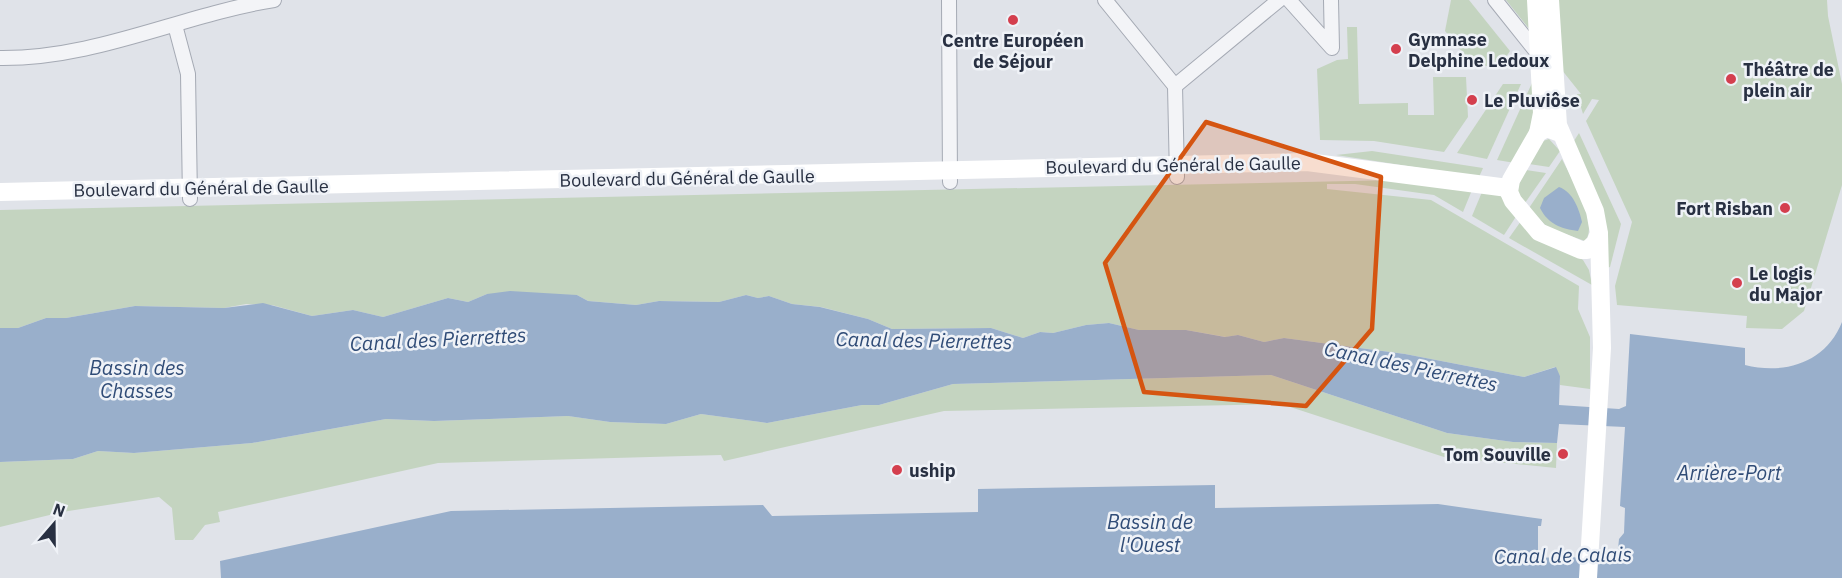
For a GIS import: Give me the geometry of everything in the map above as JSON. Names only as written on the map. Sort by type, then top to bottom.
[{"type":"street","points":[[0,58],[40,57],[79,52],[228,9],[274,0]]},
{"type":"street","points":[[949,0],[950,176]]},
{"type":"street","points":[[1105,0],[1175,86],[1176,171]]},
{"type":"street","points":[[1175,86],[1279,0]]},
{"type":"street","points":[[1289,0],[1332,48],[1331,0]]},
{"type":"street","points":[[1495,0],[1539,55]]},
{"type":"street","points":[[1536,0],[1542,113],[1538,133],[1508,188],[1513,201],[1539,231],[1581,250],[1592,264],[1600,290]]},
{"type":"street","points":[[1550,0],[1560,133],[1593,205],[1599,233],[1600,385],[1588,578]]},
{"type":"street","points":[[175,25],[188,74],[190,194]]},
{"type":"street","points":[[1538,133],[1547,128],[1560,133]]},
{"type":"street","name":"Boulevard du Général de Gaulle","points":[[0,203],[190,194],[1176,171],[1373,170],[1508,188]]},
{"type":"street","name":"Boulevard du Général de Gaulle","points":[[0,192],[190,194]]},
{"type":"street","points":[[1581,250],[1593,246],[1599,233]]},
{"type":"highlighted area","points":[[1206,122],[1381,177],[1372,329],[1306,406],[1144,392],[1105,263]]},
{"type":"green space","points":[[1451,0],[1469,0],[1510,51],[1500,66],[1474,66],[1445,31]]},
{"type":"green space","points":[[1506,0],[1827,0],[1828,16],[1842,84],[1842,185],[1804,311],[1782,329],[1746,328],[1747,316],[1617,305],[1615,286],[1632,222],[1586,121],[1599,100],[1592,99],[1583,114],[1577,94],[1581,94]]},
{"type":"green space","points":[[1347,27],[1357,27],[1359,104],[1408,103],[1408,115],[1434,115],[1433,77],[1466,77],[1468,117],[1444,152],[1374,141],[1320,140],[1317,69],[1337,60],[1348,59]]},
{"type":"green space","points":[[1532,83],[1539,113],[1515,163],[1497,160]]},
{"type":"green space","points":[[1503,84],[1521,84],[1487,159],[1457,153]]},
{"type":"green space","points":[[1579,133],[1621,224],[1610,267],[1606,268],[1572,144]]},
{"type":"green space","points":[[1549,139],[1560,151],[1549,167],[1529,164],[1543,141]]},
{"type":"green space","points":[[1372,151],[1483,168],[1479,177],[1336,155]]},
{"type":"green space","points":[[1562,159],[1577,188],[1586,213],[1589,234],[1585,241],[1548,228],[1529,208]]},
{"type":"green space","points":[[1526,170],[1546,173],[1525,203],[1516,190]]},
{"type":"green space","points":[[1396,180],[1472,190],[1463,212],[1434,195],[1355,184],[1327,184],[1327,189],[1431,200],[1579,286],[1578,309],[1590,337],[1590,389],[1560,385],[1560,376],[1555,367],[1524,377],[1405,354],[1284,338],[1264,342],[1238,335],[1226,337],[1186,330],[1139,330],[1109,323],[1086,325],[1053,333],[1040,332],[1023,338],[991,328],[892,329],[868,319],[821,307],[792,304],[769,296],[758,298],[746,295],[719,302],[659,301],[636,305],[588,301],[577,295],[487,294],[468,302],[448,298],[383,317],[353,310],[312,316],[272,305],[246,304],[224,308],[135,306],[66,318],[46,318],[18,328],[0,328],[0,210]]},
{"type":"green space","points":[[1482,192],[1499,194],[1517,215],[1504,235],[1472,216]]},
{"type":"green space","points":[[1521,221],[1583,260],[1589,270],[1592,285],[1509,238]]},
{"type":"green space","points":[[1271,375],[1447,433],[1513,442],[1557,443],[1556,468],[1444,457],[1281,404],[944,411],[724,461],[721,455],[438,463],[218,512],[220,522],[205,525],[193,540],[175,540],[172,508],[159,497],[62,512],[0,527],[0,462],[73,459],[98,451],[134,453],[252,443],[386,419],[434,421],[568,416],[610,422],[666,424],[701,414],[767,423],[862,405],[879,405],[953,384]]},
{"type":"water","points":[[1559,187],[1572,197],[1577,207],[1582,222],[1578,231],[1556,225],[1540,208],[1544,198]]},
{"type":"water","points":[[510,291],[577,295],[588,301],[636,305],[659,301],[719,302],[746,295],[758,298],[769,296],[792,304],[820,307],[868,319],[892,329],[991,328],[1023,338],[1040,332],[1053,333],[1086,325],[1109,323],[1139,330],[1186,330],[1225,337],[1238,335],[1264,342],[1284,338],[1405,354],[1524,377],[1556,367],[1560,376],[1559,405],[1619,409],[1626,406],[1630,334],[1745,348],[1745,365],[1774,368],[1789,367],[1815,356],[1835,336],[1842,322],[1842,578],[221,578],[220,561],[451,511],[763,505],[772,516],[978,512],[978,489],[1215,485],[1215,508],[1438,504],[1542,519],[1541,526],[1538,526],[1538,557],[1556,558],[1556,555],[1612,562],[1617,560],[1619,539],[1624,533],[1625,508],[1620,506],[1625,427],[1559,424],[1557,443],[1513,442],[1447,433],[1271,375],[953,384],[879,405],[862,405],[767,423],[701,414],[666,424],[610,422],[568,416],[434,421],[386,419],[252,443],[134,453],[98,451],[73,459],[0,462],[0,328],[18,328],[46,318],[66,318],[135,306],[224,308],[263,303],[312,316],[353,310],[383,317],[448,298],[468,302],[487,294]]},
{"type":"place","name":"Centre Européen de Séjour","points":[[1013,20]]},
{"type":"place","name":"Gymnase Delphine Ledoux","points":[[1396,49]]},
{"type":"place","name":"Théâtre de plein air","points":[[1731,79]]},
{"type":"place","name":"Le Pluviôse","points":[[1472,100]]},
{"type":"place","name":"Fort Risban","points":[[1785,208]]},
{"type":"place","name":"Le logis du Major","points":[[1737,283]]},
{"type":"place","name":"Tom Souville","points":[[1563,454]]},
{"type":"place","name":"uship","points":[[897,470]]},
{"type":"water label","name":"Canal des Pierrettes","points":[[438,339]]},
{"type":"water label","name":"Canal des Pierrettes","points":[[924,340]]},
{"type":"water label","name":"Canal des Pierrettes","points":[[1411,366]]},
{"type":"water label","name":"Bassin des Chasses","points":[[137,378]]},
{"type":"water label","name":"Arrière-Port","points":[[1729,472]]},
{"type":"water label","name":"Bassin de l'Ouest","points":[[1150,532]]},
{"type":"water label","name":"Canal de Calais","points":[[1563,555]]}]
